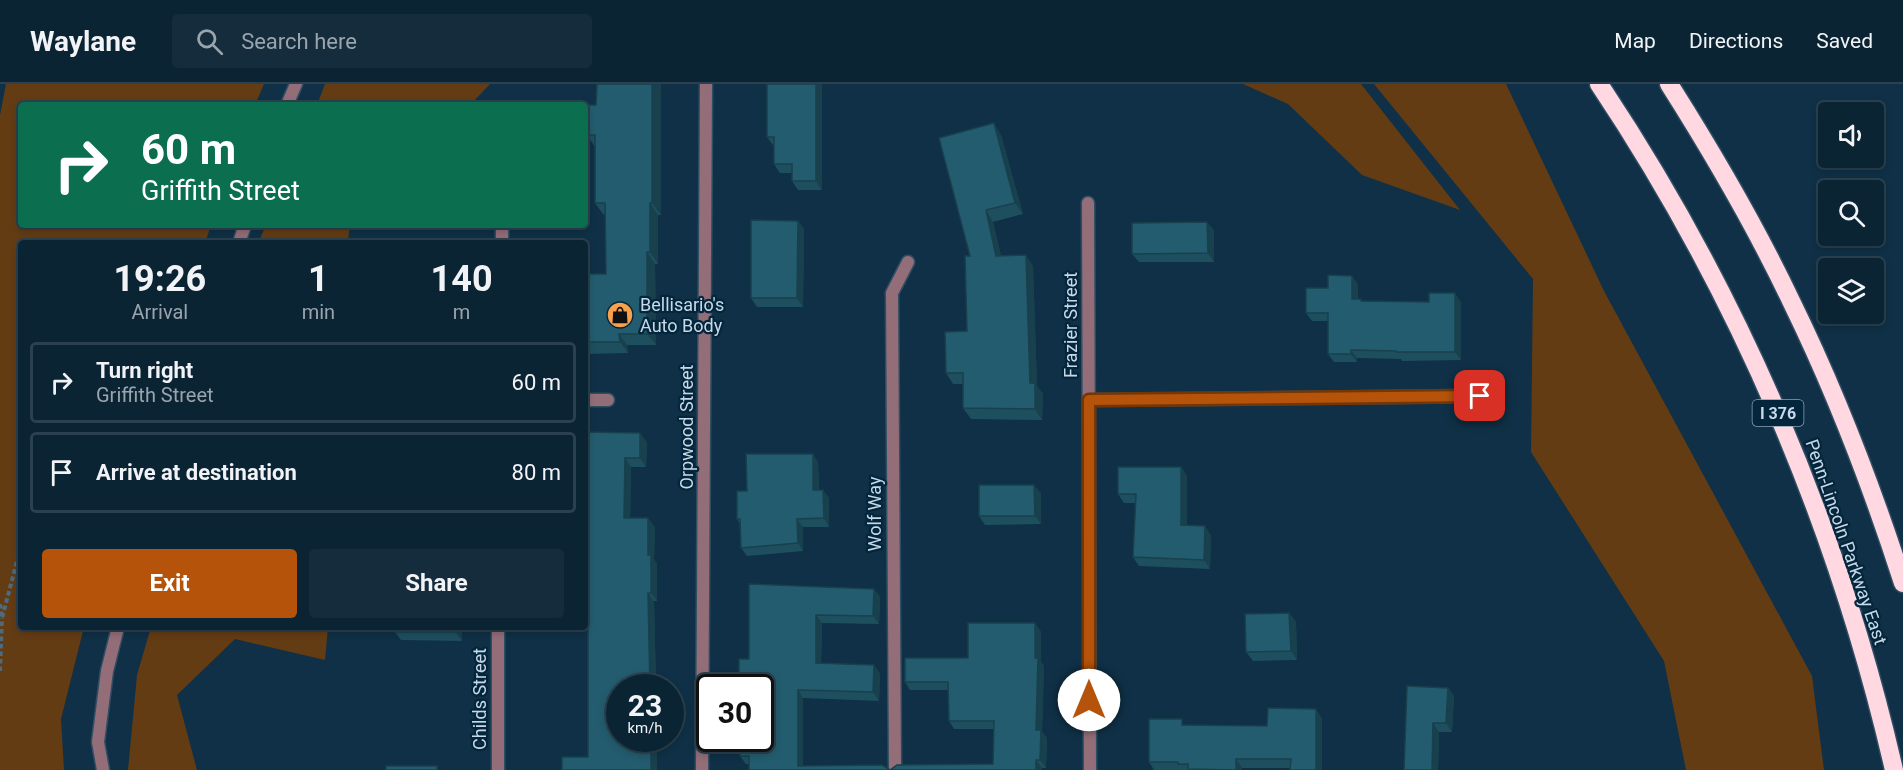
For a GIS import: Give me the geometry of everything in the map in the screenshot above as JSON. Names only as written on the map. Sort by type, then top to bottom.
[{"type":"highway","name":"Penn-Lincoln Parkway East","points":[[1599,84],[1671,200],[1739,328],[1774,404],[1838,572],[1882,719],[1893,770]]},
{"type":"highway","points":[[1669,84],[1712,152],[1792,302],[1856,450],[1903,583]]},
{"type":"street","points":[[287,102],[296,84]]},
{"type":"street","name":"Orpwood Street","points":[[702,770],[706,84]]},
{"type":"street","name":"Frazier Street","points":[[1088,203],[1089,770]]},
{"type":"street","name":"Wolf Way","points":[[895,770],[892,293],[908,262]]},
{"type":"street","points":[[1089,400],[1480,396]]},
{"type":"street","points":[[588,400],[608,400]]},
{"type":"street","points":[[103,770],[98,742],[108,671],[117,630]]},
{"type":"street","name":"Childs Street","points":[[498,630],[498,770]]},
{"type":"path","points":[[2,618],[18,557]]},
{"type":"path","points":[[0,604],[2,618],[0,671]]},
{"type":"shaded area","points":[[6,84],[264,84],[256,102],[18,102],[18,228],[210,228],[206,240],[18,240],[18,630],[83,630],[61,719],[64,770],[0,770],[0,115]]},
{"type":"shaded area","points":[[325,84],[490,84],[473,102],[318,102]]},
{"type":"shaded area","points":[[1243,84],[1361,84],[1460,210],[1362,175],[1288,104]]},
{"type":"shaded area","points":[[1374,84],[1506,84],[1604,291],[1812,676],[1824,770],[1686,770],[1664,661],[1531,452],[1533,279]]},
{"type":"shaded area","points":[[265,228],[352,228],[348,240],[259,240]]},
{"type":"shaded area","points":[[150,630],[328,630],[325,660],[235,639],[177,695],[197,770],[128,770],[137,675]]},
{"type":"building","points":[[597,84],[652,84],[652,203],[650,203],[650,252],[647,252],[647,334],[619,334],[620,342],[588,342],[588,274],[606,274],[605,203],[595,203],[595,135],[588,135],[588,105],[596,105]]},
{"type":"building","points":[[767,84],[816,84],[816,181],[792,181],[792,164],[774,164],[774,137],[767,137]]},
{"type":"building","points":[[994,123],[1015,203],[986,210],[996,256],[1026,255],[1030,383],[1035,383],[1035,409],[963,408],[963,373],[946,373],[945,332],[967,331],[965,256],[970,256],[939,138]]},
{"type":"building","points":[[751,220],[798,221],[797,298],[751,298]]},
{"type":"building","points":[[1207,222],[1208,253],[1132,254],[1132,223]]},
{"type":"building","points":[[1328,275],[1352,276],[1352,299],[1361,299],[1361,301],[1429,302],[1429,293],[1455,293],[1455,352],[1351,350],[1351,354],[1328,354],[1328,313],[1306,313],[1306,288],[1328,288]]},
{"type":"building","points":[[588,432],[640,433],[640,458],[625,458],[624,518],[648,518],[648,555],[651,555],[651,593],[648,593],[650,674],[606,674],[606,752],[651,752],[651,770],[562,770],[562,757],[588,757]]},
{"type":"building","points":[[746,454],[813,454],[813,490],[823,490],[824,518],[797,519],[798,543],[741,548],[740,519],[737,519],[737,491],[747,491]]},
{"type":"building","points":[[1118,467],[1181,467],[1181,525],[1205,526],[1204,560],[1133,557],[1136,494],[1118,494]]},
{"type":"building","points":[[979,485],[1034,485],[1035,516],[979,516]]},
{"type":"building","points":[[749,584],[874,589],[873,616],[816,615],[816,663],[874,665],[873,692],[798,690],[798,766],[882,765],[890,770],[749,770],[749,756],[740,756],[740,752],[774,752],[774,674],[739,674],[739,659],[749,659]]},
{"type":"building","points":[[1289,613],[1291,651],[1246,652],[1245,614]]},
{"type":"building","points":[[968,623],[1035,623],[1035,658],[1038,658],[1036,730],[1041,730],[1040,760],[1036,760],[1036,770],[890,770],[897,765],[993,764],[994,721],[949,721],[948,682],[905,682],[905,658],[968,658]]},
{"type":"building","points":[[395,630],[456,630],[456,632],[395,632]]},
{"type":"building","points":[[1407,686],[1448,688],[1446,723],[1433,723],[1432,770],[1404,770]]},
{"type":"building","points":[[1268,708],[1316,709],[1316,770],[1290,770],[1291,759],[1236,759],[1236,770],[1188,769],[1188,764],[1178,764],[1178,762],[1149,762],[1149,719],[1182,719],[1182,725],[1267,726]]},
{"type":"building","points":[[386,766],[437,766],[437,770],[386,770]]},
{"type":"place","name":"Bellisario's Auto Body","points":[[620,315]]},
{"type":"route","points":[[1089,700],[1089,400],[1480,396]]}]
